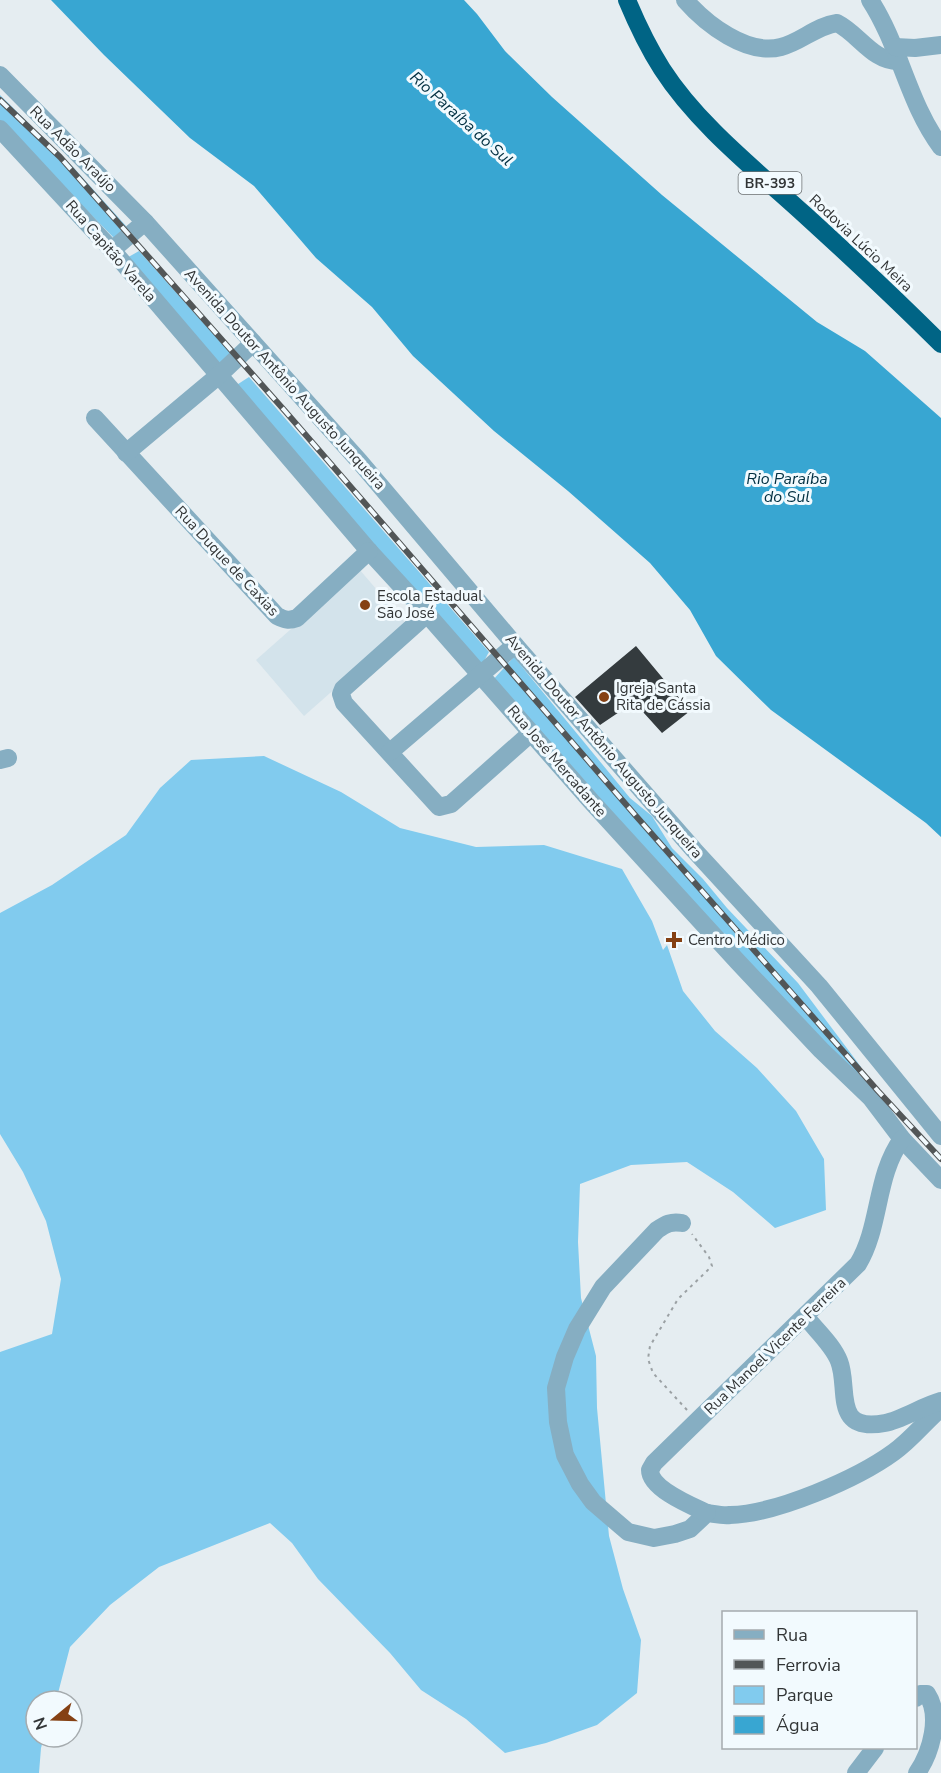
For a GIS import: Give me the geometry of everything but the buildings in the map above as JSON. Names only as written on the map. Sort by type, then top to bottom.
[{"type":"highway","name":"Rodovia Lúcio Meira","points":[[627,0],[642,35],[662,70],[686,101],[728,144],[941,344]]},
{"type":"street","points":[[685,0],[700,17],[721,32],[746,44],[766,48],[781,47],[813,30],[837,23],[854,34],[880,57],[890,61],[897,54],[915,48],[941,45]]},
{"type":"street","points":[[870,0],[888,29],[920,111],[941,147]]},
{"type":"street","name":"Rua Adão Araújo","points":[[0,75],[145,222]]},
{"type":"street","name":"Rua Capitão Varela","points":[[0,129],[112,250],[218,376]]},
{"type":"street","points":[[112,250],[145,222]]},
{"type":"street","name":"Avenida Doutor Antônio Augusto Junqueira","points":[[145,222],[360,462],[515,645],[694,850],[819,986],[941,1136]]},
{"type":"street","points":[[126,453],[218,376],[253,343]]},
{"type":"street","name":"Rua José Mercadante","points":[[218,376],[369,551],[531,733],[738,962],[821,1050],[871,1098],[903,1139],[941,1180]]},
{"type":"street","name":"Rua Duque de Caxias","points":[[95,418],[277,616],[284,620],[290,621],[297,618],[369,551]]},
{"type":"street","points":[[427,614],[343,689],[341,694],[344,703],[436,805],[441,807],[451,804],[531,733]]},
{"type":"street","points":[[390,752],[515,645]]},
{"type":"street","points":[[871,1098],[892,1078]]},
{"type":"street","name":"Rua Manoel Vicente Ferreira","points":[[707,1513],[672,1495],[654,1481],[650,1470],[654,1463],[858,1264],[868,1248],[886,1170],[903,1139]]},
{"type":"street","points":[[682,1223],[667,1223],[657,1230],[603,1287],[576,1329],[556,1388],[558,1422],[565,1455],[580,1484],[593,1502],[628,1532],[654,1538],[675,1534],[690,1529],[707,1513],[730,1515],[756,1512],[822,1490],[894,1452],[941,1408]]},
{"type":"street","points":[[805,1316],[839,1359],[843,1374],[845,1406],[851,1416],[859,1422],[872,1425],[887,1423],[941,1401]]},
{"type":"street","points":[[917,1696],[927,1694],[933,1698],[938,1706],[941,1719],[932,1750],[917,1773]]},
{"type":"street","points":[[856,1773],[874,1749]]},
{"type":"path","points":[[682,1223],[699,1241],[712,1262],[712,1266],[678,1299],[650,1346],[648,1359],[653,1373],[698,1421]]},
{"type":"shaded area","points":[[359,569],[407,625],[304,716],[256,660]]},
{"type":"green space","points":[[0,95],[73,167],[126,226],[114,238],[0,122]]},
{"type":"green space","points":[[139,251],[233,356],[219,372],[125,259]]},
{"type":"green space","points":[[249,377],[489,652],[479,670],[235,386]]},
{"type":"green space","points":[[514,657],[630,798],[652,816],[672,848],[798,983],[861,1067],[855,1082],[492,681]]},
{"type":"green space","points":[[264,756],[341,792],[400,828],[476,847],[544,845],[622,869],[652,921],[663,950],[667,945],[683,991],[715,1031],[757,1068],[796,1111],[824,1159],[826,1210],[775,1228],[733,1192],[687,1162],[631,1165],[580,1184],[578,1242],[581,1298],[596,1356],[597,1408],[609,1536],[623,1589],[641,1640],[637,1693],[597,1725],[546,1743],[505,1753],[466,1719],[421,1690],[390,1653],[318,1579],[292,1543],[270,1523],[159,1567],[110,1605],[70,1647],[59,1689],[24,1689],[24,1749],[41,1749],[39,1773],[0,1773],[0,1352],[52,1334],[61,1279],[46,1221],[23,1172],[0,1134],[0,913],[52,885],[126,835],[160,788],[191,760]]},
{"type":"water","name":"Rio Paraíba do Sul","points":[[51,0],[464,0],[505,51],[552,97],[662,195],[817,322],[865,351],[941,418],[941,837],[926,823],[771,710],[716,656],[690,610],[650,563],[568,491],[494,431],[413,356],[372,307],[316,258],[254,186],[190,138]]},
{"type":"railway","points":[[0,100],[60,157],[285,411],[636,816],[878,1091],[941,1159]]},
{"type":"place","name":"Escola Estadual São José","points":[[365,605]]},
{"type":"place","name":"Igreja Santa Rita de Cássia","points":[[604,697]]},
{"type":"place","name":"Centro Médico","points":[[674,940]]}]
